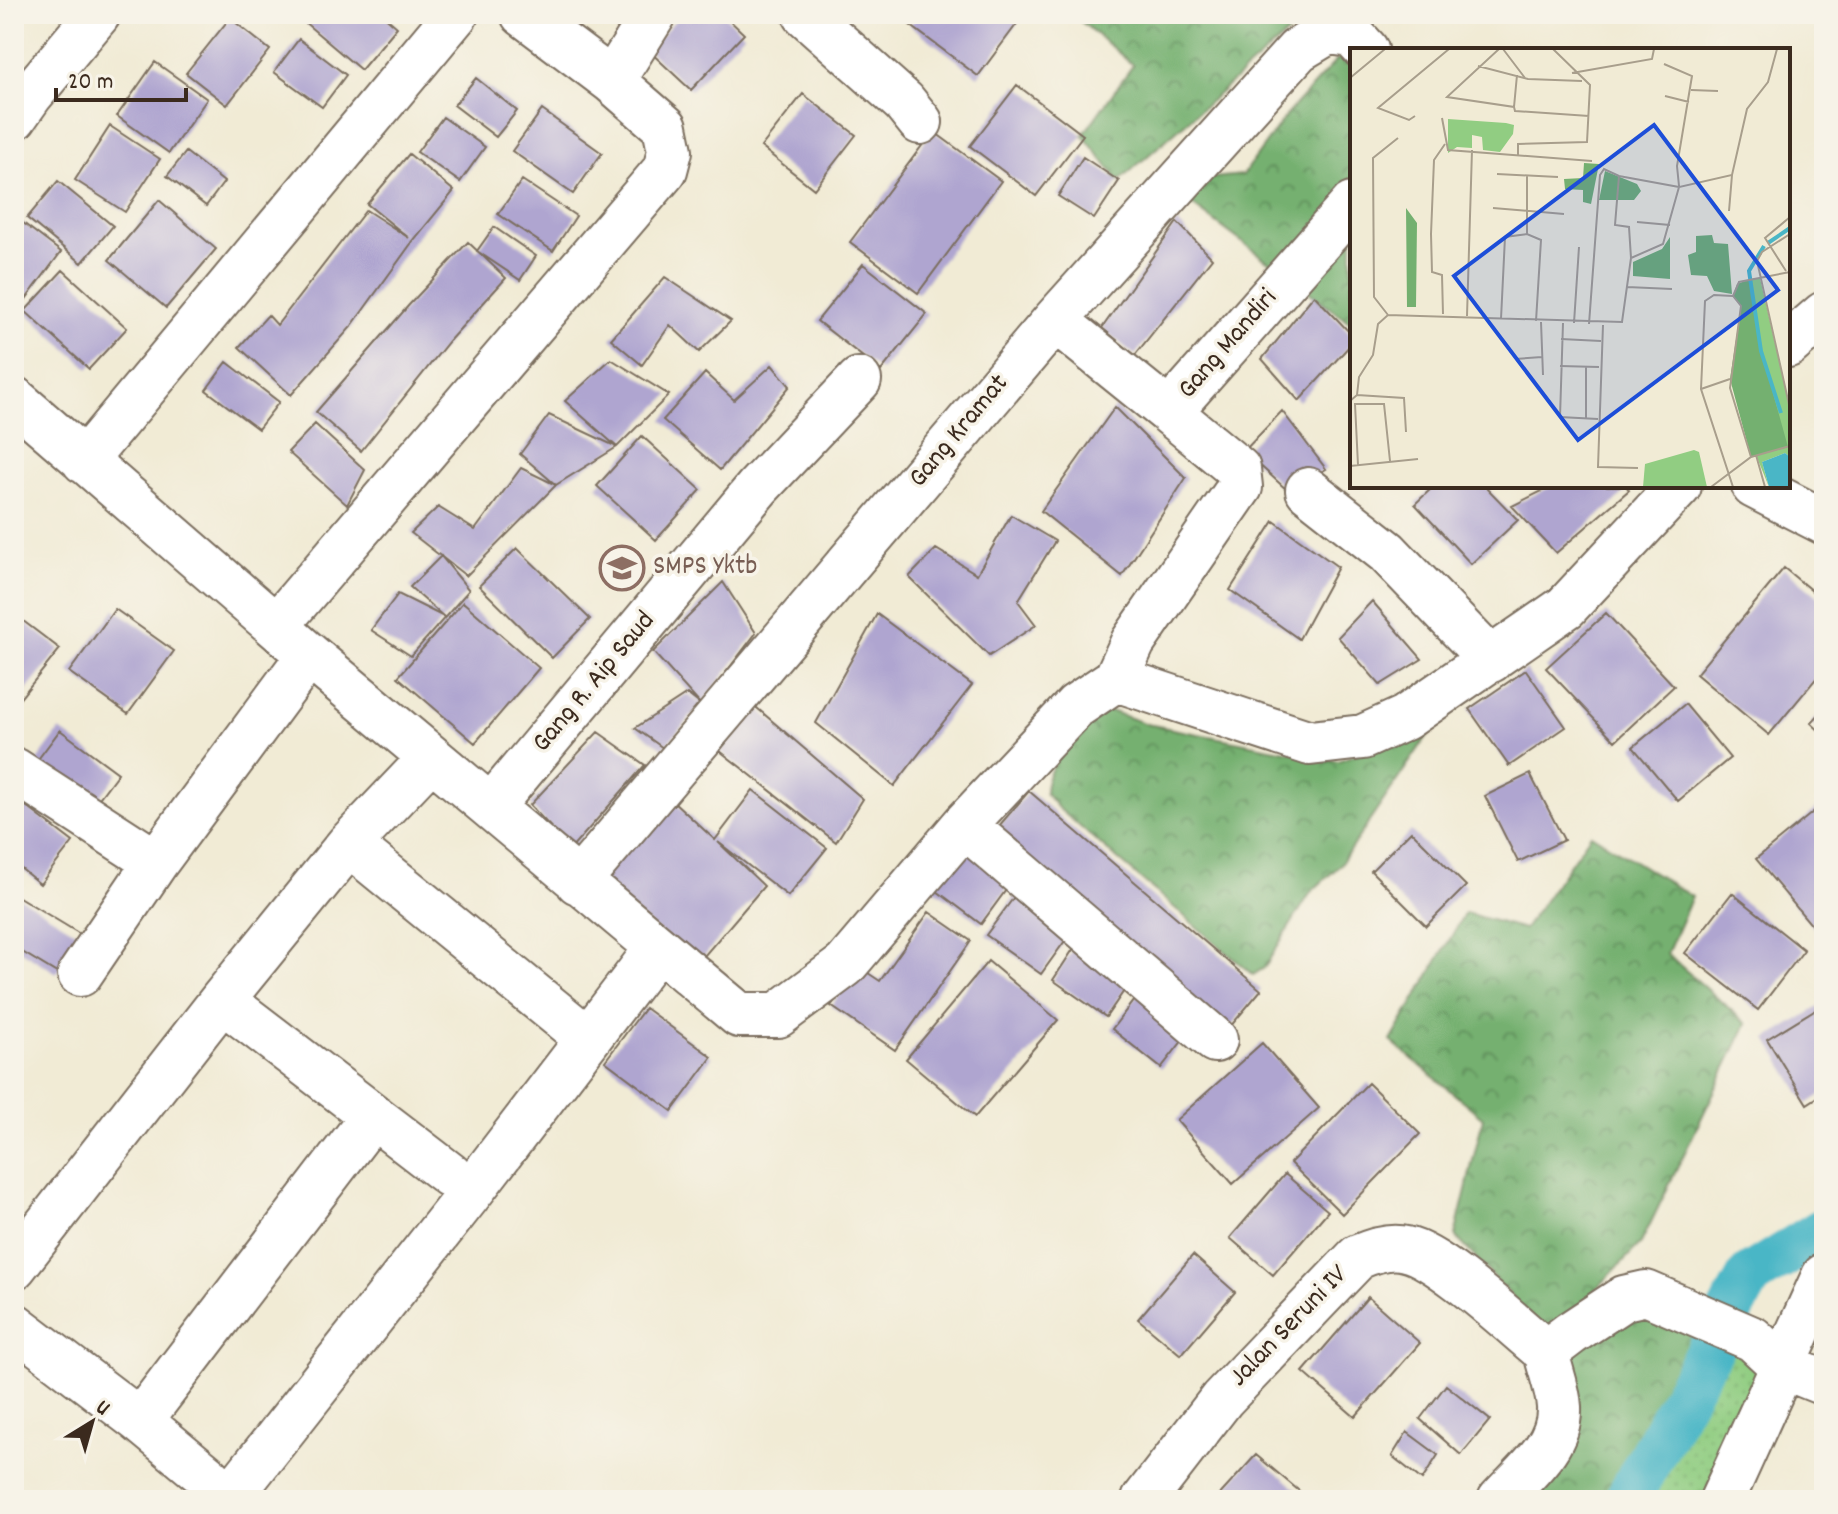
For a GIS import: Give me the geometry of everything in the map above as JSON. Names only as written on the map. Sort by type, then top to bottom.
[{"type":"street","points":[[14,118],[98,14]]},
{"type":"street","points":[[84,461],[456,14]]},
{"type":"street","points":[[277,625],[665,170],[670,151],[665,127],[612,81],[523,14]]},
{"type":"street","points":[[612,81],[654,14]]},
{"type":"street","points":[[805,14],[904,102],[920,122]]},
{"type":"street","name":"Gang Kramat","points":[[578,882],[1055,320],[1298,50],[1328,32],[1352,35],[1364,48]]},
{"type":"street","name":"Gang Mandiri","points":[[1116,679],[1133,642],[1240,487],[1238,469],[1169,412],[1350,207]]},
{"type":"street","points":[[1790,343],[1824,314]]},
{"type":"street","points":[[1055,320],[1169,412]]},
{"type":"street","name":"Gang R. Aip Saud","points":[[491,807],[758,487],[859,380]]},
{"type":"street","points":[[14,399],[309,655],[739,1015],[778,1015],[845,965],[964,825],[1076,706],[1116,679],[1310,743],[1363,737],[1405,718],[1566,607],[1677,488]]},
{"type":"street","points":[[1758,488],[1824,522]]},
{"type":"street","points":[[1308,490],[1387,552],[1491,660]]},
{"type":"street","points":[[80,974],[156,862],[309,655]]},
{"type":"street","points":[[14,1267],[222,1000],[349,844],[431,758]]},
{"type":"street","points":[[14,770],[156,862]]},
{"type":"street","points":[[964,825],[1215,1040]]},
{"type":"street","points":[[349,844],[572,1026]]},
{"type":"street","points":[[14,1325],[140,1421],[216,1489],[239,1486],[458,1209],[657,949]]},
{"type":"street","points":[[222,1000],[450,1175]]},
{"type":"street","points":[[140,1421],[373,1116]]},
{"type":"street","name":"Jalan Seruni IV","points":[[1144,1500],[1222,1399],[1358,1257],[1376,1250],[1406,1249],[1437,1264],[1546,1352]]},
{"type":"street","points":[[1722,1500],[1824,1276]]},
{"type":"street","points":[[1500,1500],[1550,1445],[1557,1426],[1559,1407],[1546,1352],[1624,1298],[1646,1293],[1753,1339],[1782,1366],[1824,1383]]},
{"type":"green space","points":[[1072,14],[1310,14],[1119,181],[1083,135],[1133,65]]},
{"type":"green space","points":[[1345,51],[1350,69],[1350,323],[1183,198],[1201,179],[1243,175],[1288,113]]},
{"type":"green space","points":[[1107,710],[1147,724],[1338,761],[1436,723],[1339,866],[1311,892],[1264,968],[1253,975],[1058,808],[1045,793],[1051,769],[1059,758]]},
{"type":"green space","points":[[1591,834],[1692,897],[1667,954],[1747,1024],[1641,1243],[1550,1337],[1455,1236],[1483,1118],[1391,1041],[1465,913],[1524,929]]},
{"type":"green space","points":[[1624,1298],[1723,1324],[1627,1500],[1500,1500],[1550,1445],[1546,1352]]},
{"type":"green space","points":[[1723,1324],[1782,1366],[1722,1500],[1629,1500]]},
{"type":"building","points":[[309,14],[382,14],[397,27],[361,70],[303,21]]},
{"type":"building","points":[[585,14],[607,14],[600,24]]},
{"type":"building","points":[[681,14],[723,14],[744,34],[691,90],[648,50]]},
{"type":"building","points":[[918,14],[1018,14],[1022,17],[978,76],[910,25]]},
{"type":"building","points":[[230,18],[270,50],[227,105],[186,73]]},
{"type":"building","points":[[299,39],[346,75],[322,107],[274,72]]},
{"type":"building","points":[[155,62],[207,99],[169,153],[117,116]]},
{"type":"building","points":[[476,78],[517,111],[496,137],[454,105]]},
{"type":"building","points":[[1017,85],[1083,135],[1036,196],[970,146]]},
{"type":"building","points":[[803,94],[856,135],[814,189],[761,147]]},
{"type":"building","points":[[542,110],[602,153],[573,194],[512,151]]},
{"type":"building","points":[[443,117],[485,147],[460,182],[417,152]]},
{"type":"building","points":[[110,126],[160,159],[125,212],[75,180]]},
{"type":"building","points":[[933,131],[1001,181],[918,293],[850,242]]},
{"type":"building","points":[[186,152],[224,182],[206,206],[167,176]]},
{"type":"building","points":[[409,154],[454,191],[413,241],[351,327],[291,395],[239,347],[268,315],[277,325],[366,210],[409,238],[367,204]]},
{"type":"building","points":[[1083,157],[1119,181],[1094,219],[1058,196]]},
{"type":"building","points":[[522,180],[576,216],[553,251],[498,214]]},
{"type":"building","points":[[58,181],[113,226],[82,263],[27,218]]},
{"type":"building","points":[[159,200],[216,249],[166,308],[109,260]]},
{"type":"building","points":[[14,216],[61,252],[23,303],[14,296]]},
{"type":"building","points":[[1177,222],[1212,258],[1135,355],[1102,328]]},
{"type":"building","points":[[494,227],[536,256],[520,280],[477,251]]},
{"type":"building","points":[[468,242],[506,278],[449,341],[361,451],[316,412]]},
{"type":"building","points":[[863,264],[927,314],[881,371],[817,321]]},
{"type":"building","points":[[63,270],[127,328],[89,369],[25,311]]},
{"type":"building","points":[[665,277],[731,321],[699,352],[670,325],[642,365],[611,339]]},
{"type":"building","points":[[1314,295],[1350,333],[1350,345],[1299,401],[1262,359]]},
{"type":"building","points":[[611,359],[669,395],[617,447],[565,401]]},
{"type":"building","points":[[227,362],[279,402],[258,429],[206,390]]},
{"type":"building","points":[[772,365],[790,386],[720,470],[663,420],[705,373],[734,400]]},
{"type":"building","points":[[1115,407],[1186,478],[1122,576],[1041,511]]},
{"type":"building","points":[[1282,411],[1326,469],[1288,491],[1244,451]]},
{"type":"building","points":[[549,415],[617,447],[556,485],[520,454]]},
{"type":"building","points":[[315,424],[365,470],[347,505],[288,452]]},
{"type":"building","points":[[642,436],[701,490],[656,540],[597,486]]},
{"type":"building","points":[[521,468],[556,485],[466,576],[411,533],[438,507],[475,530]]},
{"type":"building","points":[[1432,488],[1487,488],[1518,520],[1471,564],[1415,504]]},
{"type":"building","points":[[1548,488],[1629,490],[1556,553],[1512,506]]},
{"type":"building","points":[[1011,515],[1055,541],[1018,601],[1036,625],[989,656],[909,577],[936,549],[977,574]]},
{"type":"building","points":[[1274,521],[1338,567],[1299,639],[1230,590]]},
{"type":"building","points":[[517,548],[590,619],[552,658],[479,586]]},
{"type":"building","points":[[441,556],[469,590],[411,656],[371,630],[398,594],[444,617],[410,587]]},
{"type":"building","points":[[1784,568],[1824,601],[1824,669],[1769,735],[1696,674]]},
{"type":"building","points":[[723,582],[756,633],[701,705],[653,652]]},
{"type":"building","points":[[1372,601],[1422,659],[1380,685],[1338,637]]},
{"type":"building","points":[[463,602],[539,668],[475,743],[398,677]]},
{"type":"building","points":[[115,609],[174,651],[128,714],[69,672]]},
{"type":"building","points":[[1606,613],[1674,686],[1615,741],[1546,668]]},
{"type":"building","points":[[14,614],[60,649],[14,706]]},
{"type":"building","points":[[877,614],[972,685],[894,786],[816,723]]},
{"type":"building","points":[[1526,670],[1566,727],[1509,766],[1469,709]]},
{"type":"building","points":[[687,694],[701,705],[663,748],[635,728]]},
{"type":"building","points":[[750,702],[863,799],[836,842],[720,751]]},
{"type":"building","points":[[1685,704],[1730,758],[1678,801],[1633,747]]},
{"type":"building","points":[[1824,709],[1824,735],[1811,723]]},
{"type":"building","points":[[60,730],[118,773],[88,813],[30,770]]},
{"type":"building","points":[[598,732],[645,765],[571,849],[530,805]]},
{"type":"building","points":[[1530,774],[1564,840],[1518,862],[1485,796]]},
{"type":"building","points":[[753,790],[827,848],[788,896],[718,842],[764,886],[699,962],[594,881],[673,801],[715,840]]},
{"type":"building","points":[[1029,791],[1261,990],[1219,1040],[987,840]]},
{"type":"building","points":[[14,797],[73,842],[40,884],[14,863]]},
{"type":"building","points":[[1824,803],[1824,940],[1756,859]]},
{"type":"building","points":[[1411,831],[1466,886],[1426,926],[1371,871]]},
{"type":"building","points":[[958,837],[1014,879],[981,924],[925,882]]},
{"type":"building","points":[[1017,893],[1072,931],[1041,974],[986,935]]},
{"type":"building","points":[[1732,893],[1804,950],[1758,1010],[1685,953]]},
{"type":"building","points":[[14,894],[80,934],[57,973],[14,947]]},
{"type":"building","points":[[929,912],[971,941],[895,1050],[831,1006],[859,967],[880,981]]},
{"type":"building","points":[[1076,945],[1130,982],[1106,1017],[1053,980]]},
{"type":"building","points":[[988,961],[1058,1020],[975,1117],[906,1059]]},
{"type":"building","points":[[1140,992],[1190,1031],[1161,1068],[1112,1029]]},
{"type":"building","points":[[1824,1004],[1824,1093],[1807,1104],[1767,1039]]},
{"type":"building","points":[[645,1008],[712,1057],[672,1111],[605,1061]]},
{"type":"building","points":[[1262,1043],[1319,1108],[1233,1184],[1176,1120]]},
{"type":"building","points":[[1368,1083],[1420,1134],[1342,1214],[1290,1163]]},
{"type":"building","points":[[1285,1174],[1328,1211],[1273,1275],[1230,1238]]},
{"type":"building","points":[[1193,1255],[1235,1292],[1181,1355],[1138,1319]]},
{"type":"building","points":[[1368,1297],[1420,1343],[1355,1417],[1303,1372]]},
{"type":"building","points":[[1446,1385],[1490,1420],[1461,1455],[1420,1419]]},
{"type":"building","points":[[1407,1432],[1438,1455],[1422,1480],[1392,1456]]},
{"type":"building","points":[[1256,1455],[1310,1500],[1215,1500]]},
{"type":"waterway","points":[[1627,1500],[1750,1276],[1824,1230]]},
{"type":"place","name":"SMPS Yktb","points":[[622,568]]}]
